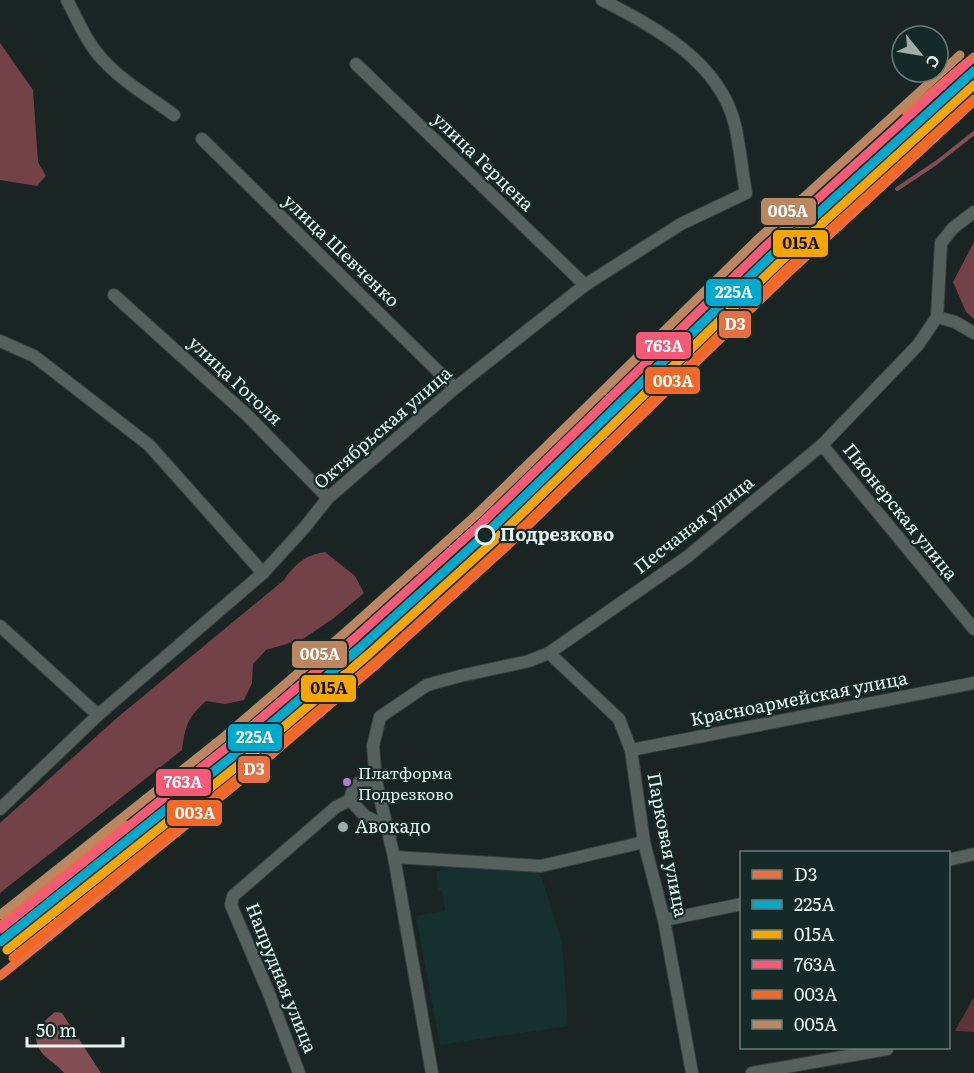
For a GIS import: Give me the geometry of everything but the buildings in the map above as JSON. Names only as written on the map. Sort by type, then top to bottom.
[{"type":"street","points":[[67,0],[88,40],[102,59],[119,75],[174,115]]},
{"type":"street","name":"Октябрьская улица","points":[[0,809],[98,714],[263,573],[328,498],[455,388],[585,285],[681,224],[746,193],[735,124],[720,89],[705,70],[675,43],[637,18],[602,0]]},
{"type":"street","name":"улица Герцена","points":[[356,64],[585,285]]},
{"type":"street","name":"улица Шевченко","points":[[202,139],[455,388]]},
{"type":"street","points":[[974,212],[953,228],[941,243],[937,317],[955,322],[974,333]]},
{"type":"street","name":"улица Гоголя","points":[[114,295],[248,416],[328,498]]},
{"type":"street","name":"Песчаная улица","points":[[432,1073],[394,857],[376,781],[373,746],[381,717],[427,685],[529,661],[549,653],[687,557],[822,445],[918,345],[937,317]]},
{"type":"street","points":[[1,344],[34,356],[149,445],[263,573]]},
{"type":"street","name":"Пионерская улица","points":[[822,445],[974,629]]},
{"type":"street","points":[[0,626],[98,714]]},
{"type":"street","name":"Парковая улица","points":[[549,653],[619,719],[631,750],[644,842],[664,920],[692,1073]]},
{"type":"street","name":"Красноармейская улица","points":[[631,750],[974,683]]},
{"type":"street","points":[[376,781],[366,779],[360,782],[354,787],[350,800],[365,816],[388,827]]},
{"type":"street","name":"Напрудная улица","points":[[299,1073],[268,990],[231,905],[233,896],[336,807],[350,800]]},
{"type":"street","points":[[394,857],[541,866],[644,842]]},
{"type":"street","points":[[950,860],[974,854]]},
{"type":"street","points":[[664,920],[740,904]]},
{"type":"street","points":[[752,1073],[887,1049]]},
{"type":"shaded area","points":[[0,43],[33,90],[38,162],[46,176],[37,186],[0,180]]},
{"type":"shaded area","points":[[974,242],[974,319],[966,312],[953,282]]},
{"type":"shaded area","points":[[325,552],[355,576],[364,593],[334,618],[303,639],[266,650],[253,664],[252,683],[244,700],[225,704],[206,701],[188,722],[182,750],[0,893],[0,823],[118,717],[284,580],[292,569],[306,558]]},
{"type":"shaded area","points":[[451,867],[540,872],[562,943],[568,1026],[440,1045],[416,916],[445,911],[443,893],[438,888],[436,872]]},
{"type":"shaded area","points":[[974,997],[974,1032],[955,1031]]},
{"type":"shaded area","points":[[55,1012],[62,1013],[101,1073],[64,1073],[43,1054],[37,1042],[38,1031]]},
{"type":"waterway","points":[[897,189],[936,163],[974,133]]},
{"type":"transit line","name":"005А","points":[[0,915],[225,736],[348,630],[476,515],[758,239],[960,55]]},
{"type":"transit line","name":"D3","points":[[907,114],[974,57]]},
{"type":"transit line","name":"763А","points":[[0,929],[231,744],[355,638],[483,522],[765,247],[967,63]]},
{"type":"transit line","name":"225А","points":[[0,942],[238,752],[362,646],[490,530],[772,255],[974,71]]},
{"type":"transit line","name":"015А","points":[[7,950],[245,760],[369,654],[497,538],[779,263],[974,85]]},
{"type":"transit line","name":"003А","points":[[13,958],[251,768],[376,662],[505,545],[786,270],[974,99]]},
{"type":"transit line","name":"D3","points":[[0,976],[251,772],[377,664],[506,547],[787,274],[974,101]]},
{"type":"transit line","name":"D3","points":[[0,926],[126,825]]},
{"type":"place","name":"Подрезково","points":[[485,535]]},
{"type":"place","name":"Платформа Подрезково","points":[[347,782]]},
{"type":"place","name":"Авокадо","points":[[343,827]]}]
